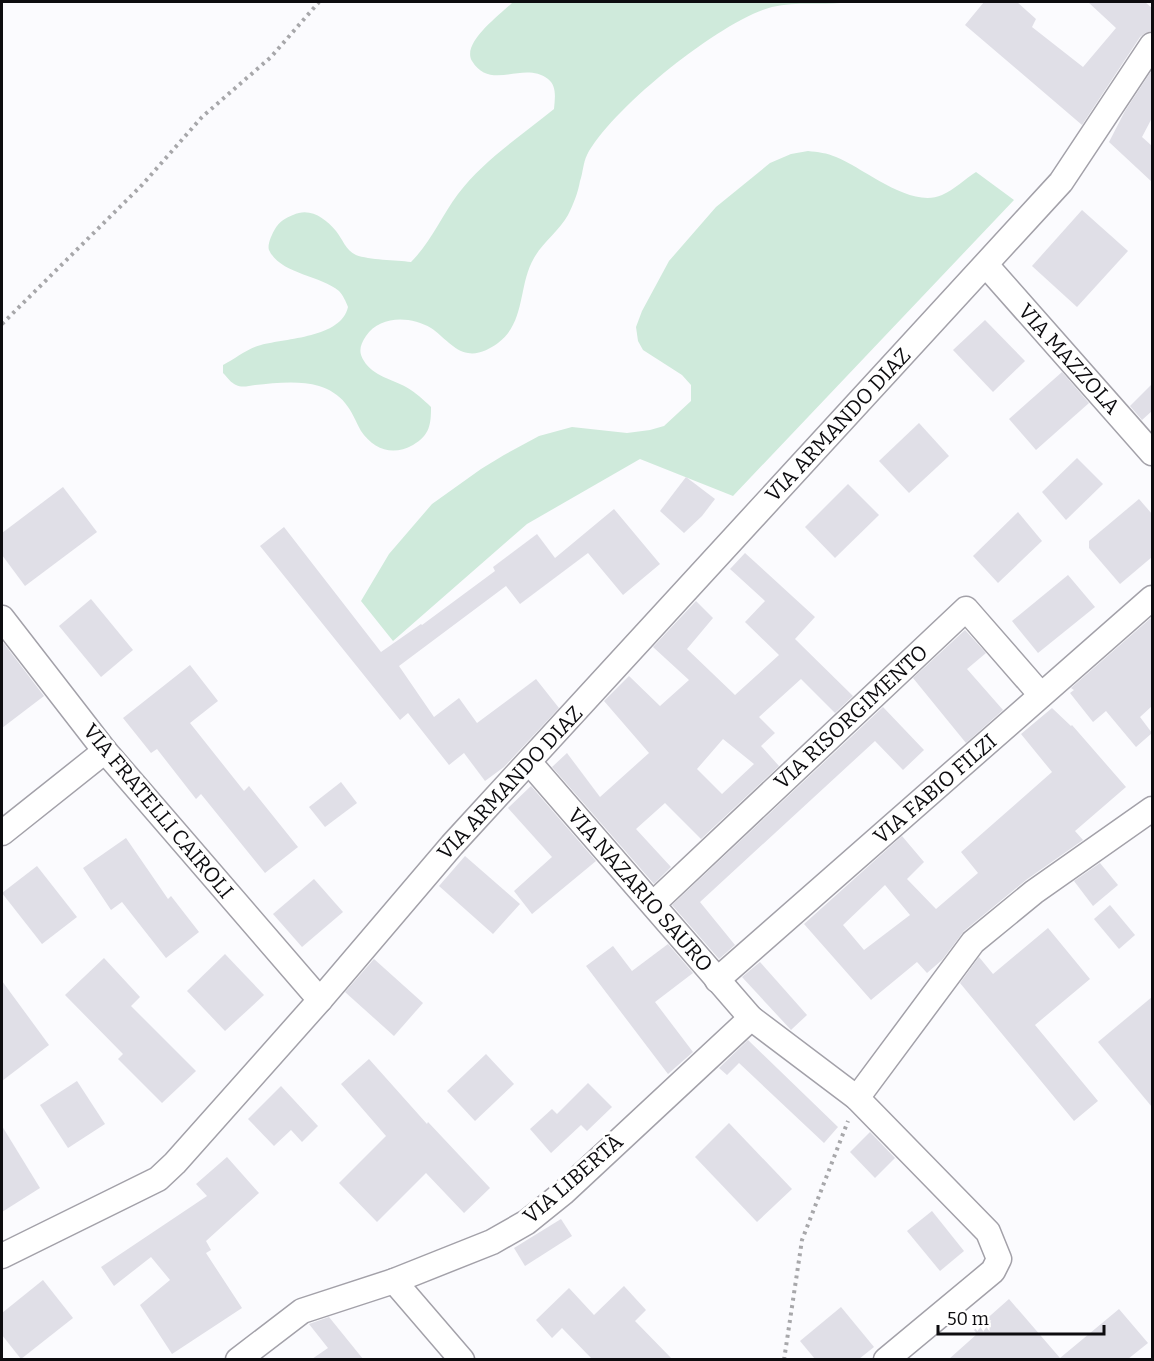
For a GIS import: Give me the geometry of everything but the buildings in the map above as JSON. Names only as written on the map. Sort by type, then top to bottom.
[{"type":"street","name":"VIA ARMANDO DIAZ","points":[[2,1256],[158,1179],[320,1000],[452,844],[1061,182],[1152,45]]},
{"type":"street","name":"VIA MAZZOLA","points":[[986,265],[1152,453]]},
{"type":"street","name":"VIA FABIO FILZI","points":[[717,980],[1152,598]]},
{"type":"street","name":"VIA RISORGIMENTO","points":[[652,904],[966,609],[1041,695]]},
{"type":"street","name":"VIA FRATELLI CAIROLI","points":[[2,618],[105,751],[320,1000]]},
{"type":"street","points":[[2,833],[105,751]]},
{"type":"street","name":"VIA NAZARIO SAURO","points":[[529,762],[751,1018],[857,1098],[988,1232],[999,1259],[993,1270],[886,1359]]},
{"type":"street","points":[[857,1098],[973,942],[1034,892],[1152,809]]},
{"type":"street","name":"VIA LIBERTÀ","points":[[238,1359],[302,1311],[394,1281],[492,1242],[527,1221],[563,1193],[751,1018]]},
{"type":"street","points":[[394,1281],[462,1359]]},
{"type":"path","points":[[2,324],[142,185],[202,117],[271,57],[319,2]]},
{"type":"path","points":[[784,1359],[802,1240],[857,1098]]},
{"type":"green space","points":[[513,2],[848,2],[781,5],[750,15],[697,47],[643,91],[619,114],[587,155],[570,211],[534,258],[513,325],[495,345],[476,353],[463,352],[431,328],[414,321],[387,321],[372,329],[360,348],[362,358],[368,366],[378,374],[409,389],[431,407],[428,429],[423,437],[413,445],[398,450],[378,447],[366,438],[343,400],[323,387],[311,384],[271,383],[243,387],[232,383],[223,373],[223,365],[256,346],[324,331],[343,317],[348,307],[340,293],[331,286],[291,269],[274,258],[269,245],[280,222],[299,213],[311,213],[327,222],[350,251],[356,255],[411,262],[458,194],[479,170],[554,109],[554,89],[548,79],[538,74],[528,73],[488,74],[480,70],[472,61],[470,54],[477,38]]},
{"type":"green space","points":[[808,151],[836,157],[916,197],[929,198],[942,195],[976,172],[1014,200],[733,496],[640,459],[527,524],[393,641],[361,601],[389,554],[432,504],[481,469],[539,436],[572,427],[627,433],[650,430],[664,426],[691,401],[691,385],[682,375],[643,350],[638,341],[636,327],[642,311],[669,261],[716,207],[770,163],[791,154]]}]
